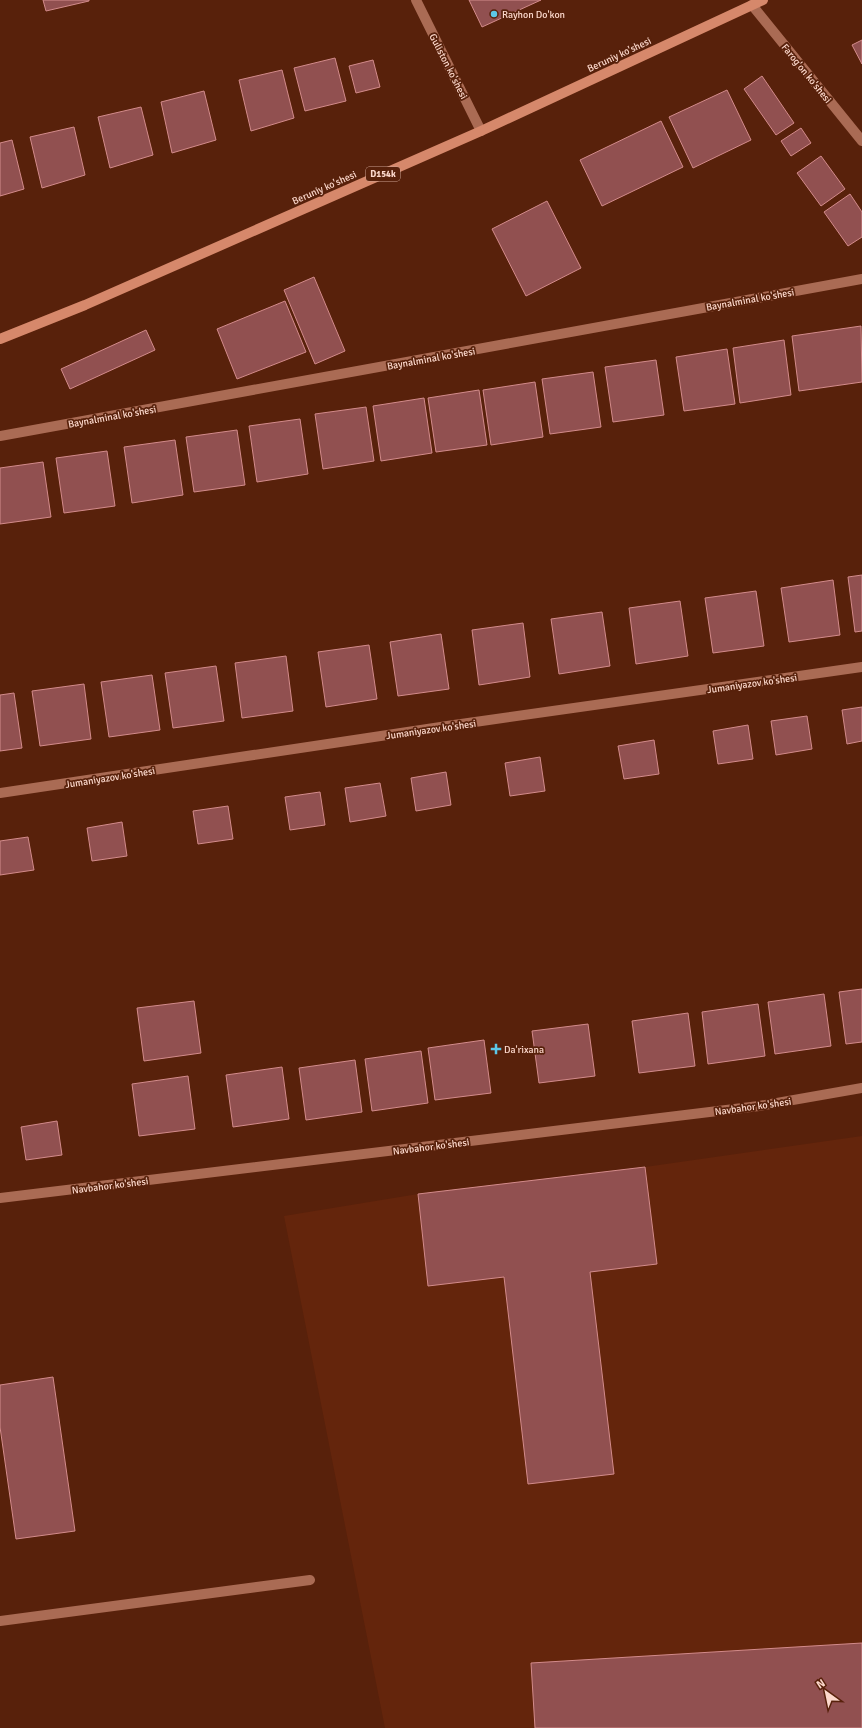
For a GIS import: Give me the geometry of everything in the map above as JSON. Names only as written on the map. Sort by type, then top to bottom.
[{"type":"main road","name":"Beruniy ko'shesi","points":[[0,339],[85,305],[481,131],[763,0]]},
{"type":"street","name":"Guliston ko'shesi","points":[[416,0],[481,131]]},
{"type":"street","name":"Farog'on ko'shesi","points":[[752,5],[862,141]]},
{"type":"street","name":"Baynalminal ko'shesi","points":[[0,436],[862,279]]},
{"type":"street","name":"Jumaniyazov ko'shesi","points":[[0,793],[454,725],[862,667]]},
{"type":"street","name":"Navbahor ko'shesi","points":[[0,1198],[759,1106],[862,1088]]},
{"type":"street","points":[[0,1622],[310,1580]]},
{"type":"shaded area","points":[[862,1136],[862,1728],[385,1728],[284,1216],[418,1194],[645,1167]]},
{"type":"building","points":[[43,0],[89,0],[89,1],[46,11]]},
{"type":"building","name":"Rayhon Do'kon","points":[[469,0],[541,0],[482,27]]},
{"type":"building","points":[[862,40],[862,64],[852,45]]},
{"type":"building","points":[[335,58],[346,101],[305,111],[294,68]]},
{"type":"building","points":[[373,60],[380,87],[356,93],[349,66]]},
{"type":"building","points":[[282,70],[294,118],[251,131],[239,80]]},
{"type":"building","points":[[762,76],[794,123],[776,135],[744,89]]},
{"type":"building","points":[[727,90],[751,140],[693,168],[669,117]]},
{"type":"building","points":[[204,91],[216,140],[172,153],[161,102]]},
{"type":"building","points":[[141,107],[153,155],[110,168],[98,117]]},
{"type":"building","points":[[661,121],[683,167],[602,206],[580,160]]},
{"type":"building","points":[[74,127],[85,175],[42,188],[30,137]]},
{"type":"building","points":[[801,128],[811,143],[791,156],[781,141]]},
{"type":"building","points":[[12,140],[24,189],[0,196],[0,143]]},
{"type":"building","points":[[821,156],[845,189],[821,206],[797,173]]},
{"type":"building","points":[[850,194],[862,212],[862,237],[848,246],[824,212]]},
{"type":"building","points":[[547,201],[581,268],[526,296],[492,229]]},
{"type":"building","points":[[314,277],[345,351],[315,364],[284,290]]},
{"type":"building","points":[[285,301],[306,352],[237,379],[217,329]]},
{"type":"building","points":[[861,326],[862,382],[799,391],[792,336]]},
{"type":"building","points":[[146,330],[155,350],[70,389],[61,369]]},
{"type":"building","points":[[784,340],[791,395],[740,403],[733,348]]},
{"type":"building","points":[[727,349],[735,404],[684,411],[676,357]]},
{"type":"building","points":[[656,360],[664,415],[613,422],[605,367]]},
{"type":"building","points":[[593,372],[601,427],[550,434],[542,379]]},
{"type":"building","points":[[535,382],[543,437],[491,445],[483,390]]},
{"type":"building","points":[[479,390],[487,445],[436,452],[428,398]]},
{"type":"building","points":[[424,398],[432,453],[381,461],[373,406]]},
{"type":"building","points":[[366,407],[374,461],[323,469],[315,414]]},
{"type":"building","points":[[300,419],[308,474],[257,482],[249,426]]},
{"type":"building","points":[[237,430],[245,485],[194,492],[186,437]]},
{"type":"building","points":[[175,440],[183,495],[132,503],[124,447]]},
{"type":"building","points":[[107,451],[115,506],[64,513],[56,458]]},
{"type":"building","points":[[43,462],[51,517],[0,524],[0,468]]},
{"type":"building","points":[[862,575],[862,631],[855,632],[848,577]]},
{"type":"building","points":[[833,580],[840,635],[789,642],[781,588]]},
{"type":"building","points":[[756,591],[764,646],[713,653],[705,598]]},
{"type":"building","points":[[680,601],[688,656],[636,664],[629,608]]},
{"type":"building","points":[[602,612],[610,666],[559,674],[551,619]]},
{"type":"building","points":[[523,623],[530,677],[479,685],[472,630]]},
{"type":"building","points":[[441,634],[449,689],[398,696],[390,642]]},
{"type":"building","points":[[369,645],[377,699],[326,707],[318,652]]},
{"type":"building","points":[[286,656],[293,711],[242,718],[235,663]]},
{"type":"building","points":[[216,666],[224,721],[173,728],[165,673]]},
{"type":"building","points":[[152,675],[160,730],[109,737],[101,682]]},
{"type":"building","points":[[84,684],[91,739],[40,746],[32,691]]},
{"type":"building","points":[[14,693],[22,748],[0,751],[0,695]]},
{"type":"building","points":[[862,707],[862,741],[847,744],[842,710]]},
{"type":"building","points":[[807,716],[812,749],[776,755],[771,721]]},
{"type":"building","points":[[748,725],[753,759],[718,764],[713,731]]},
{"type":"building","points":[[654,740],[659,774],[624,779],[618,746]]},
{"type":"building","points":[[540,757],[545,791],[510,796],[505,763]]},
{"type":"building","points":[[446,772],[451,805],[416,811],[411,778]]},
{"type":"building","points":[[380,783],[386,816],[350,822],[345,788]]},
{"type":"building","points":[[320,792],[325,825],[290,830],[285,797]]},
{"type":"building","points":[[228,806],[233,839],[198,844],[193,811]]},
{"type":"building","points":[[122,822],[127,856],[92,861],[87,828]]},
{"type":"building","points":[[28,837],[34,870],[0,875],[0,841]]},
{"type":"building","points":[[862,989],[862,1042],[846,1044],[839,992]]},
{"type":"building","points":[[824,994],[831,1046],[775,1054],[768,1002]]},
{"type":"building","points":[[194,1001],[201,1053],[144,1061],[137,1008]]},
{"type":"building","points":[[758,1004],[765,1056],[708,1064],[702,1012]]},
{"type":"building","points":[[688,1013],[695,1066],[639,1073],[632,1021]]},
{"type":"building","points":[[588,1024],[595,1076],[539,1083],[532,1031]]},
{"type":"building","points":[[484,1040],[491,1093],[435,1100],[428,1048]]},
{"type":"building","points":[[421,1051],[428,1103],[372,1111],[365,1059]]},
{"type":"building","points":[[355,1060],[362,1112],[306,1120],[299,1068]]},
{"type":"building","points":[[282,1067],[289,1119],[233,1127],[226,1075]]},
{"type":"building","points":[[188,1076],[195,1129],[139,1136],[132,1084]]},
{"type":"building","points":[[57,1121],[62,1155],[26,1160],[21,1127]]},
{"type":"building","points":[[645,1167],[657,1264],[590,1272],[614,1474],[528,1484],[504,1277],[428,1286],[418,1194]]},
{"type":"building","points":[[53,1377],[75,1531],[16,1539],[0,1427],[0,1385]]},
{"type":"building","points":[[862,1643],[862,1728],[535,1728],[531,1663]]},
{"type":"place","name":"Rayhon Do'kon","points":[[494,14]]},
{"type":"place","name":"Da'rixana","points":[[496,1049]]}]
